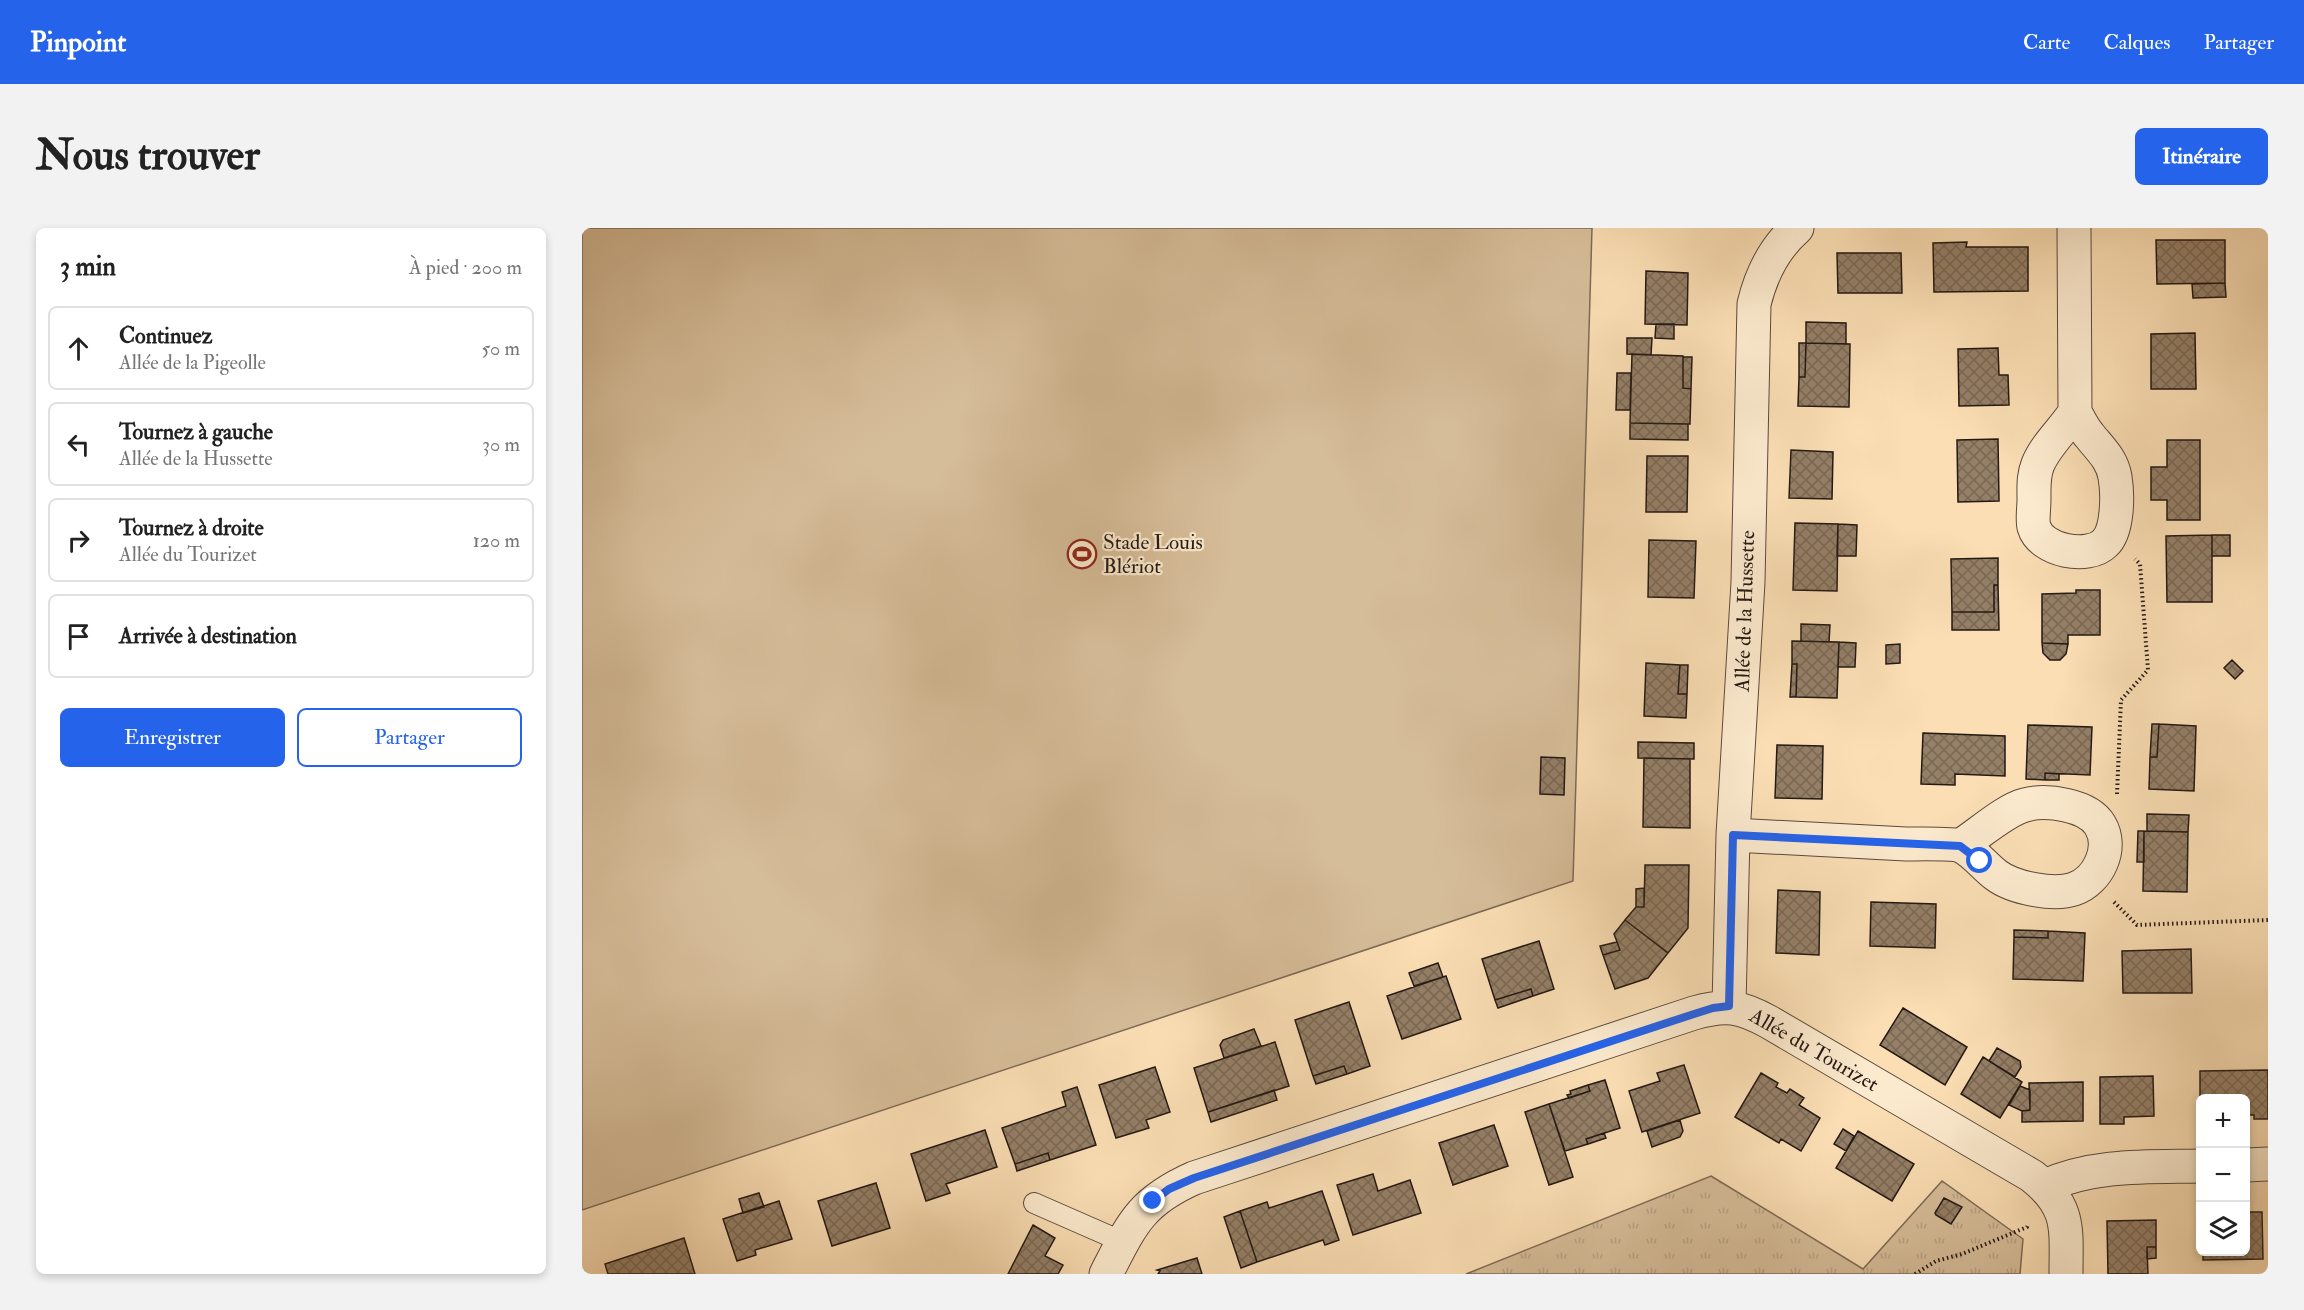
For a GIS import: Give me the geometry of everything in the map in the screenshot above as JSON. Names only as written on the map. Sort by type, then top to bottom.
[{"type":"street","name":"Allée de la Hussette","points":[[1729,1006],[1733,835],[1748,582],[1754,304],[1760,282],[1770,261],[1797,228]]},
{"type":"street","points":[[2074,228],[2075,412],[2088,434],[2110,460],[2115,478],[2116,520],[2112,534],[2104,544],[2092,551],[2062,550],[2051,546],[2040,537],[2034,527],[2036,469],[2047,449],[2075,412]]},
{"type":"street","points":[[1733,835],[1960,846],[1996,876],[2014,886],[2046,891],[2073,890],[2089,880],[2096,873],[2102,861],[2104,844],[2101,827],[2092,816],[2078,807],[2052,803],[2026,804],[2007,812],[1960,846]]},
{"type":"street","name":"Allée du Tourizet","points":[[1106,1274],[1140,1214],[1169,1189],[1194,1178],[1683,1017],[1729,1006],[1759,1016],[2032,1176],[2045,1186],[2062,1211],[2066,1229],[2066,1274]]},
{"type":"street","points":[[2250,1165],[2268,1164]]},
{"type":"street","points":[[2045,1186],[2075,1174],[2121,1167],[2196,1166]]},
{"type":"lane","points":[[1034,1203],[1123,1242]]},
{"type":"path","points":[[2101,827],[2116,797],[2121,700],[2148,670],[2140,564],[2112,534]]},
{"type":"path","points":[[2089,880],[2137,925],[2268,920]]},
{"type":"path","points":[[1915,1274],[1936,1261],[1962,1254],[2027,1227],[2045,1186]]},
{"type":"green space","name":"Stade Louis Blériot","points":[[582,228],[1592,228],[1573,881],[582,1210]]},
{"type":"green space","points":[[1711,1176],[1863,1269],[1942,1181],[2023,1239],[2020,1274],[1466,1274]]},
{"type":"building","points":[[2156,240],[2225,240],[2225,283],[2157,284]]},
{"type":"building","points":[[1967,242],[1966,247],[2028,247],[2028,291],[1934,292],[1933,243]]},
{"type":"building","points":[[1837,253],[1901,253],[1902,293],[1838,293]]},
{"type":"building","points":[[1646,271],[1688,273],[1687,325],[1645,324]]},
{"type":"building","points":[[2225,283],[2226,297],[2193,298],[2192,284]]},
{"type":"building","points":[[1806,322],[1846,323],[1846,344],[1806,343]]},
{"type":"building","points":[[1656,324],[1674,324],[1674,339],[1655,338]]},
{"type":"building","points":[[2195,333],[2196,389],[2151,389],[2151,334]]},
{"type":"building","points":[[1627,338],[1652,338],[1651,355],[1627,354]]},
{"type":"building","points":[[1799,343],[1806,343],[1805,377],[1799,377]]},
{"type":"building","points":[[1806,343],[1850,344],[1849,407],[1798,406],[1799,377],[1805,377]]},
{"type":"building","points":[[1998,348],[1999,375],[2008,375],[2009,405],[1959,406],[1958,349]]},
{"type":"building","points":[[1632,354],[1683,356],[1683,388],[1691,389],[1690,424],[1630,423]]},
{"type":"building","points":[[1683,357],[1692,357],[1691,389],[1683,388]]},
{"type":"building","points":[[1617,373],[1631,373],[1630,410],[1616,410]]},
{"type":"building","points":[[1630,423],[1688,424],[1688,440],[1630,439]]},
{"type":"building","points":[[1998,439],[1999,501],[1958,502],[1957,440]]},
{"type":"building","points":[[2167,440],[2200,440],[2200,520],[2167,520],[2167,500],[2151,500],[2151,467],[2167,467]]},
{"type":"building","points":[[1791,450],[1833,452],[1832,499],[1789,498]]},
{"type":"building","points":[[1647,456],[1688,456],[1687,512],[1646,512]]},
{"type":"building","points":[[1795,523],[1838,524],[1837,591],[1793,590]]},
{"type":"building","points":[[1838,524],[1857,525],[1856,556],[1837,556]]},
{"type":"building","points":[[2212,535],[2212,602],[2167,602],[2166,536]]},
{"type":"building","points":[[2212,535],[2230,535],[2230,556],[2212,556]]},
{"type":"building","points":[[1649,540],[1696,541],[1694,598],[1648,597]]},
{"type":"building","points":[[1998,558],[1998,585],[1994,585],[1994,612],[1952,612],[1951,559]]},
{"type":"building","points":[[1994,585],[1998,585],[1999,630],[1952,630],[1952,612],[1994,612]]},
{"type":"building","points":[[2076,590],[2100,590],[2100,635],[2068,635],[2068,644],[2042,643],[2042,594],[2076,593]]},
{"type":"building","points":[[1801,624],[1830,625],[1829,642],[1801,641]]},
{"type":"building","points":[[1792,641],[1839,642],[1837,698],[1796,697],[1797,664],[1792,664]]},
{"type":"building","points":[[1839,642],[1856,643],[1855,667],[1838,667]]},
{"type":"building","points":[[2042,643],[2068,644],[2066,654],[2060,660],[2050,660],[2043,653]]},
{"type":"building","points":[[1900,644],[1900,663],[1886,664],[1886,645]]},
{"type":"building","points":[[2232,660],[2243,671],[2235,679],[2224,668]]},
{"type":"building","points":[[1646,663],[1680,665],[1678,694],[1687,694],[1686,718],[1644,716]]},
{"type":"building","points":[[1792,664],[1797,664],[1796,697],[1790,697]]},
{"type":"building","points":[[1680,665],[1688,665],[1687,694],[1678,694]]},
{"type":"building","points":[[2152,724],[2159,724],[2157,757],[2150,757]]},
{"type":"building","points":[[2159,724],[2196,726],[2194,791],[2149,789],[2150,757],[2157,757]]},
{"type":"building","points":[[2028,725],[2092,727],[2090,775],[2045,773],[2045,780],[2026,779]]},
{"type":"building","points":[[1923,733],[2005,736],[2005,776],[1955,774],[1955,785],[1921,784]]},
{"type":"building","points":[[1638,742],[1694,743],[1694,759],[1638,758]]},
{"type":"building","points":[[1777,745],[1823,746],[1822,799],[1775,798]]},
{"type":"building","points":[[1541,757],[1565,758],[1564,795],[1540,794]]},
{"type":"building","points":[[1644,758],[1690,759],[1690,828],[1643,827]]},
{"type":"building","points":[[2045,773],[2059,774],[2059,780],[2045,780]]},
{"type":"building","points":[[2147,814],[2189,815],[2188,832],[2147,831]]},
{"type":"building","points":[[2138,831],[2144,831],[2144,862],[2137,862]]},
{"type":"building","points":[[2144,831],[2188,832],[2187,892],[2143,891]]},
{"type":"building","points":[[1645,865],[1689,865],[1688,928],[1668,953],[1625,920],[1636,907],[1644,907]]},
{"type":"building","points":[[1644,888],[1644,907],[1636,907],[1636,889]]},
{"type":"building","points":[[1778,890],[1820,892],[1819,955],[1776,953]]},
{"type":"building","points":[[1871,902],[1936,904],[1935,948],[1870,946]]},
{"type":"building","points":[[1625,920],[1668,953],[1648,978],[1615,989],[1603,955],[1620,950],[1614,934]]},
{"type":"building","points":[[2014,930],[2048,931],[2048,938],[2014,937]]},
{"type":"building","points":[[2048,931],[2085,933],[2083,981],[2013,979],[2014,937],[2048,938]]},
{"type":"building","points":[[1539,941],[1554,989],[1533,996],[1531,989],[1495,1000],[1482,959]]},
{"type":"building","points":[[1617,942],[1620,950],[1603,955],[1600,946]]},
{"type":"building","points":[[2191,949],[2192,993],[2123,993],[2122,951]]},
{"type":"building","points":[[1438,963],[1443,977],[1414,986],[1409,973]]},
{"type":"building","points":[[1446,976],[1461,1019],[1402,1039],[1387,996]]},
{"type":"building","points":[[1531,989],[1533,996],[1498,1008],[1495,1000]]},
{"type":"building","points":[[1349,1002],[1370,1066],[1347,1074],[1344,1066],[1313,1076],[1295,1020]]},
{"type":"building","points":[[1903,1008],[1967,1047],[1945,1085],[1880,1045]]},
{"type":"building","points":[[1254,1029],[1261,1046],[1224,1058],[1220,1045],[1223,1040]]},
{"type":"building","points":[[1275,1042],[1289,1086],[1208,1112],[1194,1068]]},
{"type":"building","points":[[1997,1048],[2020,1061],[2021,1067],[2015,1077],[1989,1061]]},
{"type":"building","points":[[1983,1057],[2022,1082],[2000,1118],[1961,1094]]},
{"type":"building","points":[[1684,1065],[1700,1113],[1642,1132],[1629,1091],[1660,1081],[1657,1073]]},
{"type":"building","points":[[1344,1066],[1347,1074],[1316,1084],[1313,1076]]},
{"type":"building","points":[[1155,1067],[1170,1112],[1146,1120],[1149,1128],[1116,1138],[1099,1085]]},
{"type":"building","points":[[2268,1070],[2268,1119],[2254,1119],[2254,1115],[2250,1115],[2250,1094],[2200,1094],[2200,1071]]},
{"type":"building","points":[[1761,1073],[1778,1083],[1776,1087],[1787,1093],[1790,1089],[1804,1098],[1799,1105],[1820,1118],[1801,1151],[1781,1139],[1779,1143],[1735,1117]]},
{"type":"building","points":[[2153,1076],[2154,1116],[2124,1117],[2124,1124],[2100,1124],[2100,1077]]},
{"type":"building","points":[[1605,1080],[1620,1128],[1586,1139],[1588,1144],[1565,1151],[1549,1104],[1590,1091],[1588,1085]]},
{"type":"building","points":[[2083,1082],[2083,1121],[2022,1122],[2022,1111],[2030,1110],[2029,1083]]},
{"type":"building","points":[[1588,1085],[1590,1091],[1569,1098],[1567,1095],[1571,1094],[1570,1091]]},
{"type":"building","points":[[2020,1086],[2030,1090],[2030,1110],[2022,1111],[2009,1105]]},
{"type":"building","points":[[1077,1087],[1096,1145],[1050,1160],[1048,1153],[1015,1164],[1002,1128],[1066,1106],[1062,1092]]},
{"type":"building","points":[[1274,1090],[1277,1100],[1211,1122],[1208,1112]]},
{"type":"building","points":[[1549,1104],[1573,1177],[1549,1185],[1525,1112]]},
{"type":"building","points":[[1680,1120],[1683,1131],[1680,1137],[1652,1147],[1647,1131]]},
{"type":"building","points":[[1494,1125],[1508,1166],[1453,1185],[1439,1143]]},
{"type":"building","points":[[1843,1129],[1854,1136],[1846,1151],[1834,1144]]},
{"type":"building","points":[[985,1130],[997,1167],[946,1184],[950,1193],[926,1201],[911,1154]]},
{"type":"building","points":[[1858,1131],[1914,1164],[1892,1201],[1836,1168]]},
{"type":"building","points":[[1604,1133],[1606,1138],[1588,1144],[1586,1139]]},
{"type":"building","points":[[1048,1153],[1050,1160],[1017,1171],[1015,1164]]},
{"type":"building","points":[[1373,1174],[1378,1191],[1410,1180],[1421,1213],[1353,1235],[1337,1185]]},
{"type":"building","points":[[876,1183],[890,1228],[832,1246],[818,1201]]},
{"type":"building","points":[[1322,1191],[1339,1240],[1325,1245],[1323,1240],[1257,1262],[1240,1211],[1267,1202],[1269,1208]]},
{"type":"building","points":[[759,1193],[764,1207],[743,1213],[739,1199]]},
{"type":"building","points":[[1944,1198],[1962,1207],[1951,1224],[1935,1213]]},
{"type":"building","points":[[779,1201],[792,1239],[755,1250],[756,1255],[737,1261],[723,1219]]},
{"type":"building","points":[[1240,1211],[1257,1262],[1241,1268],[1224,1217]]},
{"type":"building","points":[[2250,1212],[2262,1212],[2263,1259],[2203,1260],[2203,1256],[2250,1256]]},
{"type":"building","points":[[2156,1220],[2156,1247],[2147,1247],[2148,1274],[2108,1274],[2107,1221]]},
{"type":"building","points":[[1033,1225],[1055,1238],[1045,1256],[1063,1265],[1058,1274],[1008,1274]]},
{"type":"building","points":[[684,1238],[695,1274],[608,1274],[605,1264]]},
{"type":"building","points":[[2147,1247],[2156,1247],[2156,1258],[2147,1259]]},
{"type":"building","points":[[1197,1258],[1202,1274],[1158,1274],[1160,1271],[1157,1270]]},
{"type":"place","name":"Stade Louis Blériot","points":[[1082,554]]},
{"type":"route","points":[[1153,1201],[1169,1189],[1194,1178],[1694,1014],[1729,1006],[1733,835],[1960,846],[1980,861]]}]
